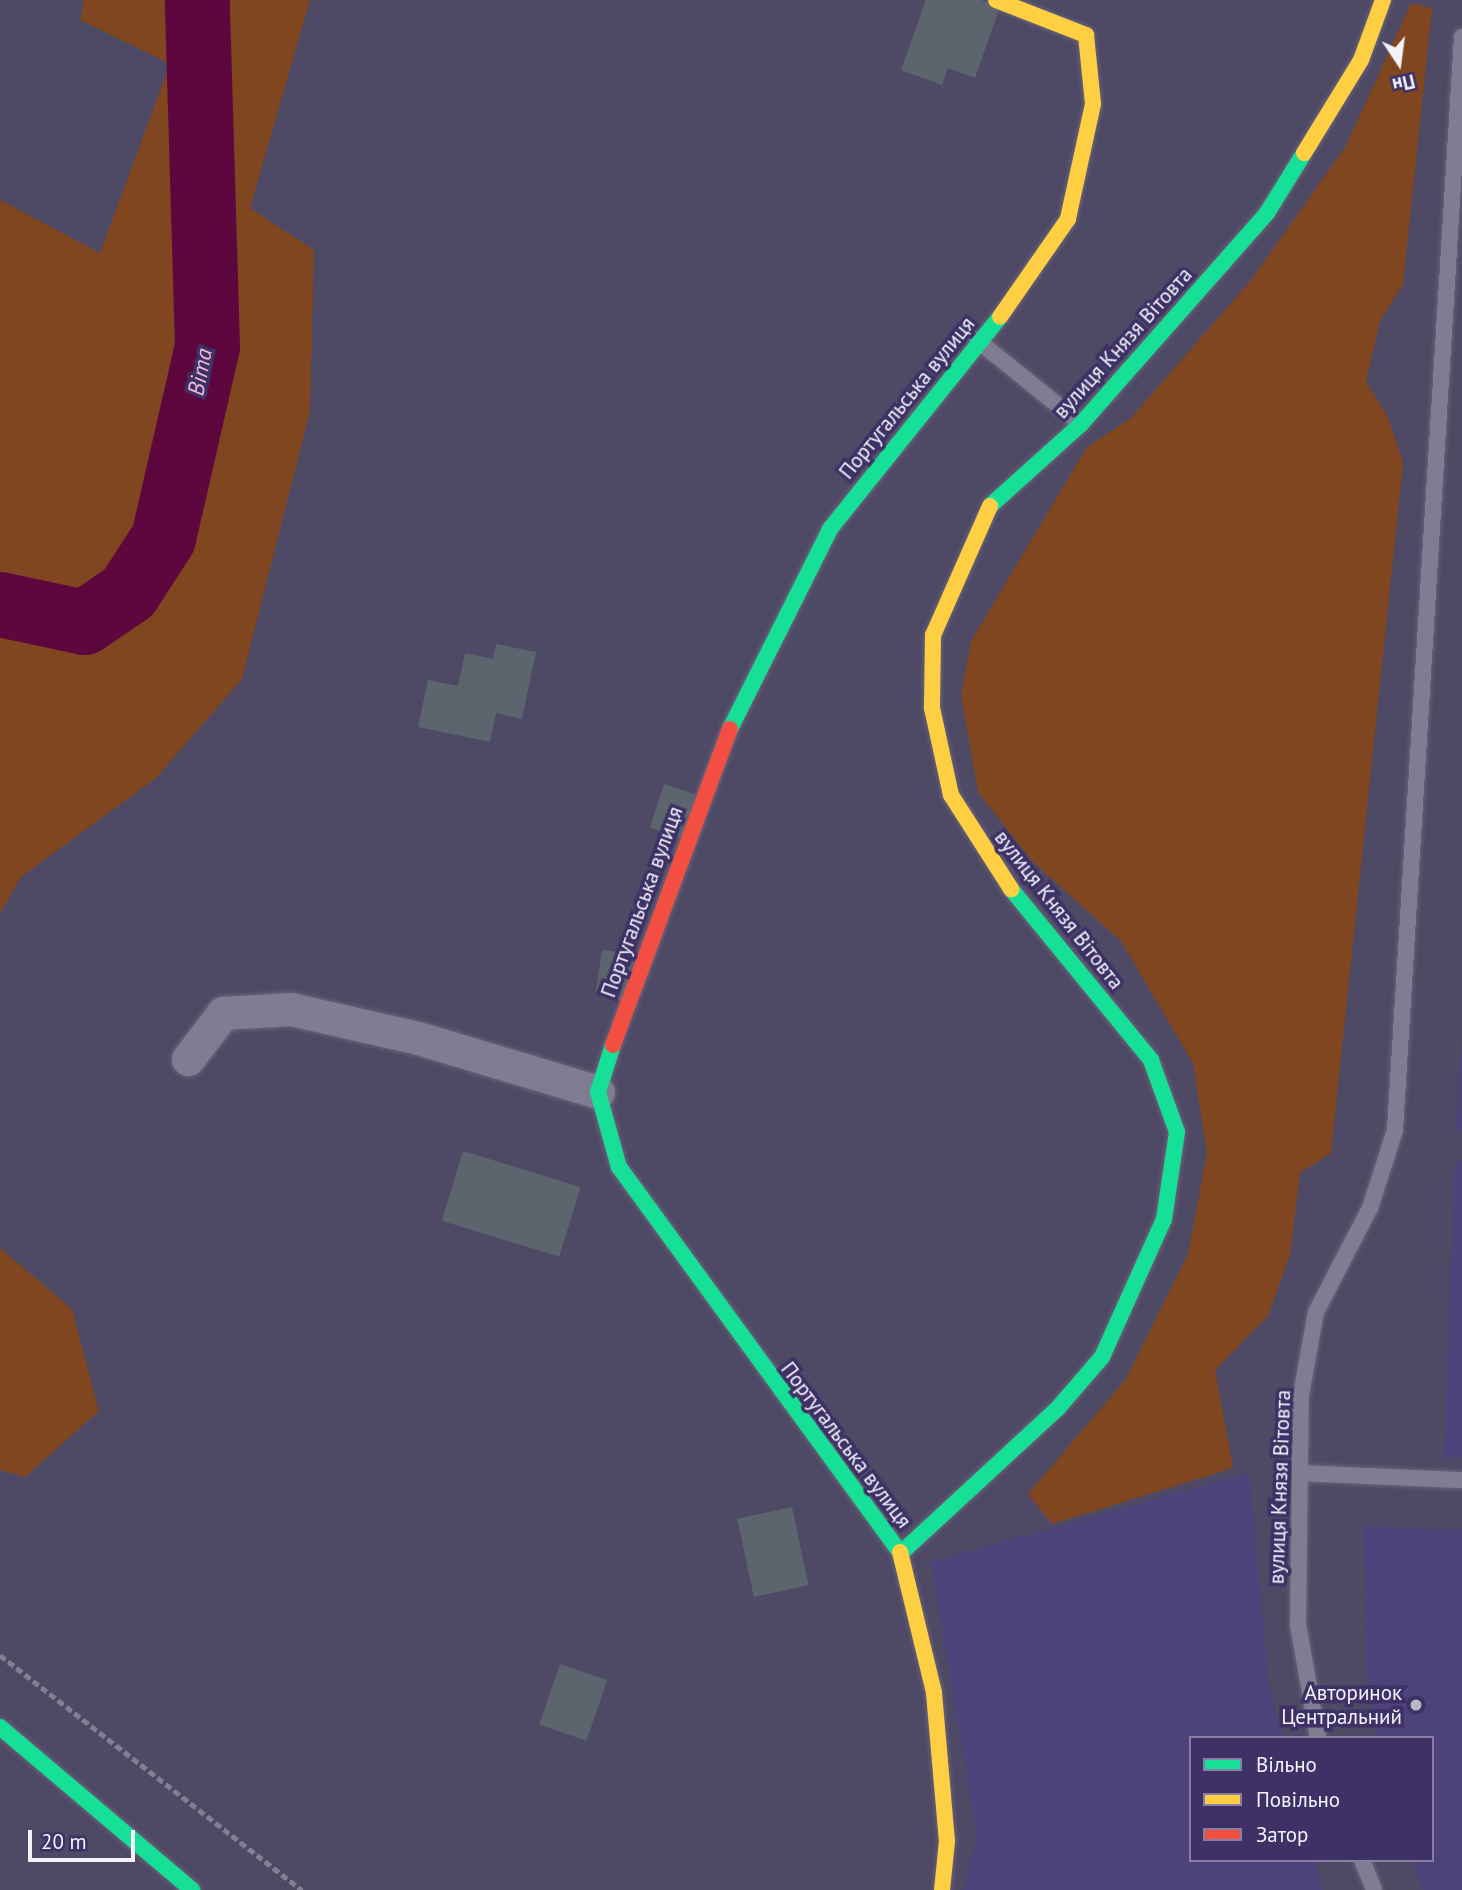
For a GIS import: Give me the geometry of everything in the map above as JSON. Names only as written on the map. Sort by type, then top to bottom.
[{"type":"street","name":"Португальська вулиця","points":[[942,1890],[947,1841],[934,1693],[901,1553],[619,1167],[598,1093],[649,936],[741,700],[830,529],[976,340],[1016,302],[1068,219],[1093,104],[1086,35],[996,0]]},
{"type":"street","name":"вулиця Князя Вітовта","points":[[901,1553],[1058,1408],[1102,1357],[1164,1219],[1174,1173],[1177,1132],[1152,1060],[992,865],[950,795],[932,708],[933,635],[991,504],[1081,424],[1267,213],[1361,60],[1384,0]]},
{"type":"street","points":[[188,1059],[223,1013],[290,1009],[418,1038],[598,1093]]},
{"type":"street","points":[[0,1727],[192,1890]]},
{"type":"lane","name":"вулиця Князя Вітовта","points":[[1318,1736],[1298,1625],[1301,1395],[1316,1311],[1370,1208],[1395,1130],[1462,37]]},
{"type":"lane","points":[[976,340],[1081,424]]},
{"type":"lane","points":[[1300,1473],[1462,1480]]},
{"type":"lane","points":[[1363,1862],[1374,1890]]},
{"type":"path","points":[[0,1655],[302,1890]]},
{"type":"shaded area","points":[[84,0],[310,0],[250,208],[314,250],[310,411],[242,679],[156,778],[21,877],[0,913],[0,200],[100,253],[170,64],[80,20]]},
{"type":"shaded area","points":[[1411,3],[1432,8],[1403,284],[1380,321],[1366,382],[1388,417],[1403,463],[1331,1153],[1300,1173],[1290,1255],[1268,1316],[1215,1370],[1233,1468],[1052,1524],[1028,1494],[1126,1379],[1188,1254],[1207,1153],[1193,1063],[1121,941],[1032,861],[978,792],[961,695],[971,641],[1087,447],[1131,418],[1251,280],[1346,146]]},
{"type":"shaded area","points":[[1462,1031],[1462,1132],[1456,1132]]},
{"type":"shaded area","points":[[1455,1161],[1462,1161],[1462,1458],[1444,1457]]},
{"type":"shaded area","points":[[0,1248],[72,1309],[99,1411],[25,1477],[0,1470]]},
{"type":"shaded area","points":[[1249,1473],[1269,1686],[1282,1736],[1189,1736],[1189,1862],[1315,1862],[1322,1890],[963,1890],[977,1836],[931,1562]]},
{"type":"shaded area","name":"Авторинок Центральний","points":[[1364,1526],[1462,1530],[1462,1890],[1423,1890],[1413,1862],[1434,1862],[1434,1736],[1376,1736],[1366,1672]]},
{"type":"building","points":[[926,0],[981,0],[1000,7],[975,78],[948,68],[942,85],[901,70]]},
{"type":"building","points":[[496,644],[536,652],[522,719],[496,713],[490,742],[418,727],[428,680],[458,686],[465,653],[493,659]]},
{"type":"building","points":[[664,784],[703,797],[689,840],[650,828]]},
{"type":"building","points":[[602,950],[634,954],[627,1003],[596,990]]},
{"type":"building","points":[[463,1151],[581,1187],[559,1257],[442,1221]]},
{"type":"building","points":[[792,1507],[809,1585],[754,1597],[737,1519]]},
{"type":"building","points":[[560,1664],[607,1680],[586,1741],[539,1725]]},
{"type":"waterway","name":"Віта","points":[[0,604],[84,622],[128,592],[163,538],[207,346],[197,0]]},
{"type":"traffic: fast","points":[[990,506],[1081,424],[1267,213],[1304,153]]},
{"type":"traffic: fast","points":[[730,729],[830,529],[1000,317]]},
{"type":"traffic: fast","points":[[901,1553],[1058,1408],[1102,1357],[1164,1219],[1177,1132],[1151,1060],[1011,889]]},
{"type":"traffic: fast","points":[[613,1045],[598,1092],[619,1167],[900,1552]]},
{"type":"traffic: fast","points":[[0,1727],[192,1890]]},
{"type":"traffic: slow","points":[[996,0],[1086,35],[1093,104],[1068,219],[1000,317]]},
{"type":"traffic: slow","points":[[1304,153],[1361,60],[1383,0]]},
{"type":"traffic: slow","points":[[990,506],[933,635],[932,708],[951,795],[1011,889]]},
{"type":"traffic: slow","points":[[900,1552],[934,1693],[947,1841],[942,1890]]},
{"type":"traffic: jam","points":[[613,1045],[730,729]]},
{"type":"place","name":"Авторинок Центральний","points":[[1416,1705]]}]
